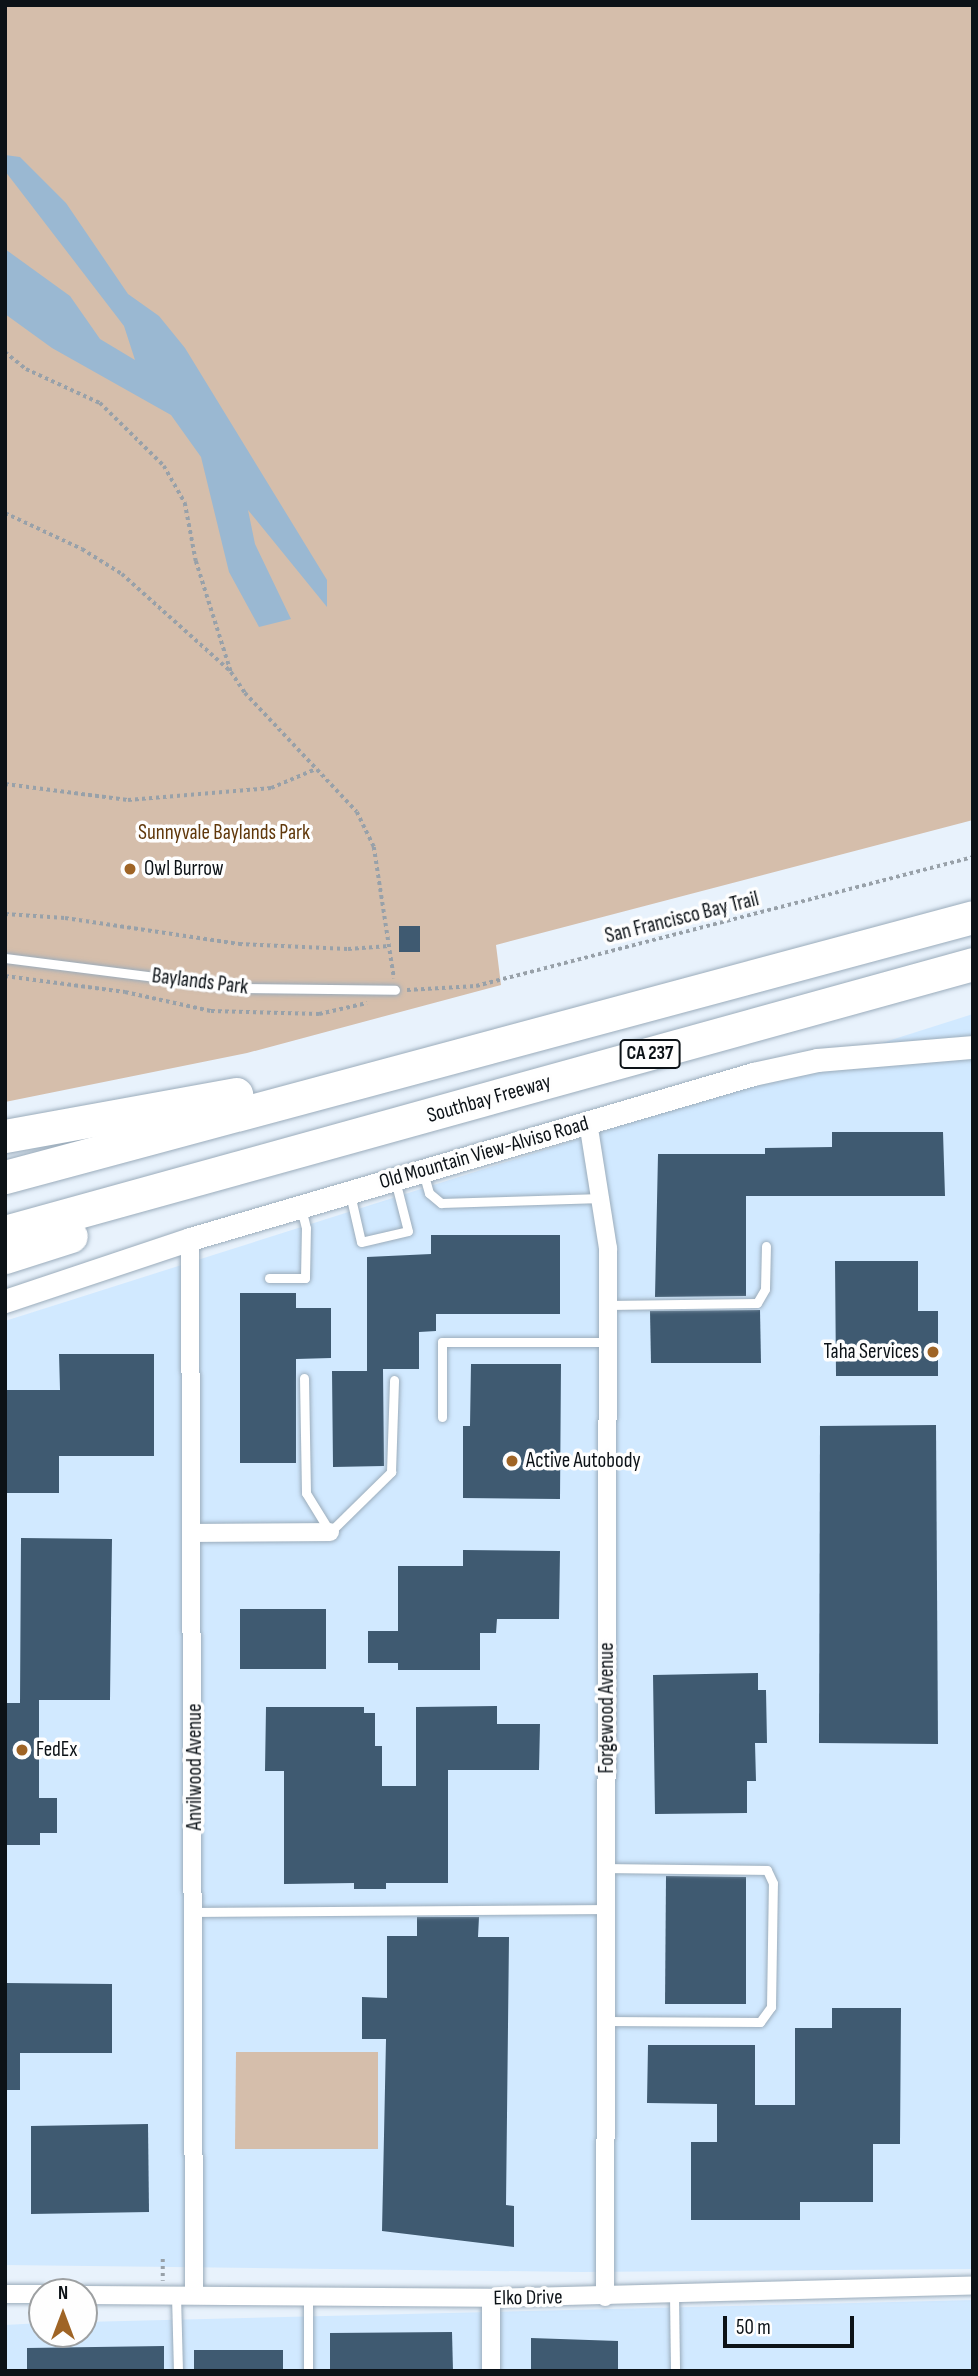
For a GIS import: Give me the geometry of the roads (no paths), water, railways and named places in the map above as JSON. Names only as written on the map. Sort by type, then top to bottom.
[{"type":"highway","name":"CA 237","points":[[5,1177],[482,1046],[973,917]]},
{"type":"highway","name":"Southbay Freeway","points":[[5,1232],[973,964]]},
{"type":"highway","points":[[5,1136],[482,1046]]},
{"type":"highway","points":[[5,1257],[327,1145]]},
{"type":"street","name":"Old Mountain View-Alviso Road","points":[[5,1301],[190,1240],[349,1192],[588,1122],[817,1060],[973,1047]]},
{"type":"street","name":"Forgewood Avenue","points":[[588,1122],[604,1198],[608,1305],[605,2297]]},
{"type":"street","name":"Anvilwood Avenue","points":[[185,2295],[195,1912],[195,1533],[190,1240]]},
{"type":"street","points":[[195,1533],[330,1532]]},
{"type":"street","name":"Elko Drive","points":[[98,2295],[605,2297],[973,2285]]},
{"type":"street","points":[[5,2294],[28,2294]]},
{"type":"street","points":[[491,2298],[491,2371]]},
{"type":"lane","name":"Baylands Park","points":[[5,958],[242,988],[396,990]]},
{"type":"lane","points":[[423,1171],[429,1194],[441,1203],[604,1198]]},
{"type":"lane","points":[[349,1192],[361,1242],[408,1231],[394,1179]]},
{"type":"lane","points":[[269,1278],[305,1278],[306,1228],[301,1207]]},
{"type":"lane","points":[[608,1305],[757,1303],[765,1289],[766,1247]]},
{"type":"lane","points":[[442,1417],[442,1342],[608,1342]]},
{"type":"lane","points":[[304,1378],[306,1493],[330,1532],[391,1472],[394,1380]]},
{"type":"lane","points":[[606,1868],[766,1870],[773,1883],[771,2007],[760,2022],[606,2021]]},
{"type":"lane","points":[[195,1912],[606,1909]]},
{"type":"lane","points":[[178,2371],[185,2295]]},
{"type":"lane","points":[[674,2295],[675,2371]]},
{"type":"lane","points":[[308,2297],[308,2371]]},
{"type":"place","name":"Owl Burrow","points":[[130,869]]},
{"type":"place","name":"Taha Services","points":[[933,1352]]},
{"type":"place","name":"Active Autobody","points":[[512,1461]]},
{"type":"place","name":"FedEx","points":[[22,1750]]},
{"type":"park label","name":"Sunnyvale Baylands Park","points":[[224,833]]}]
